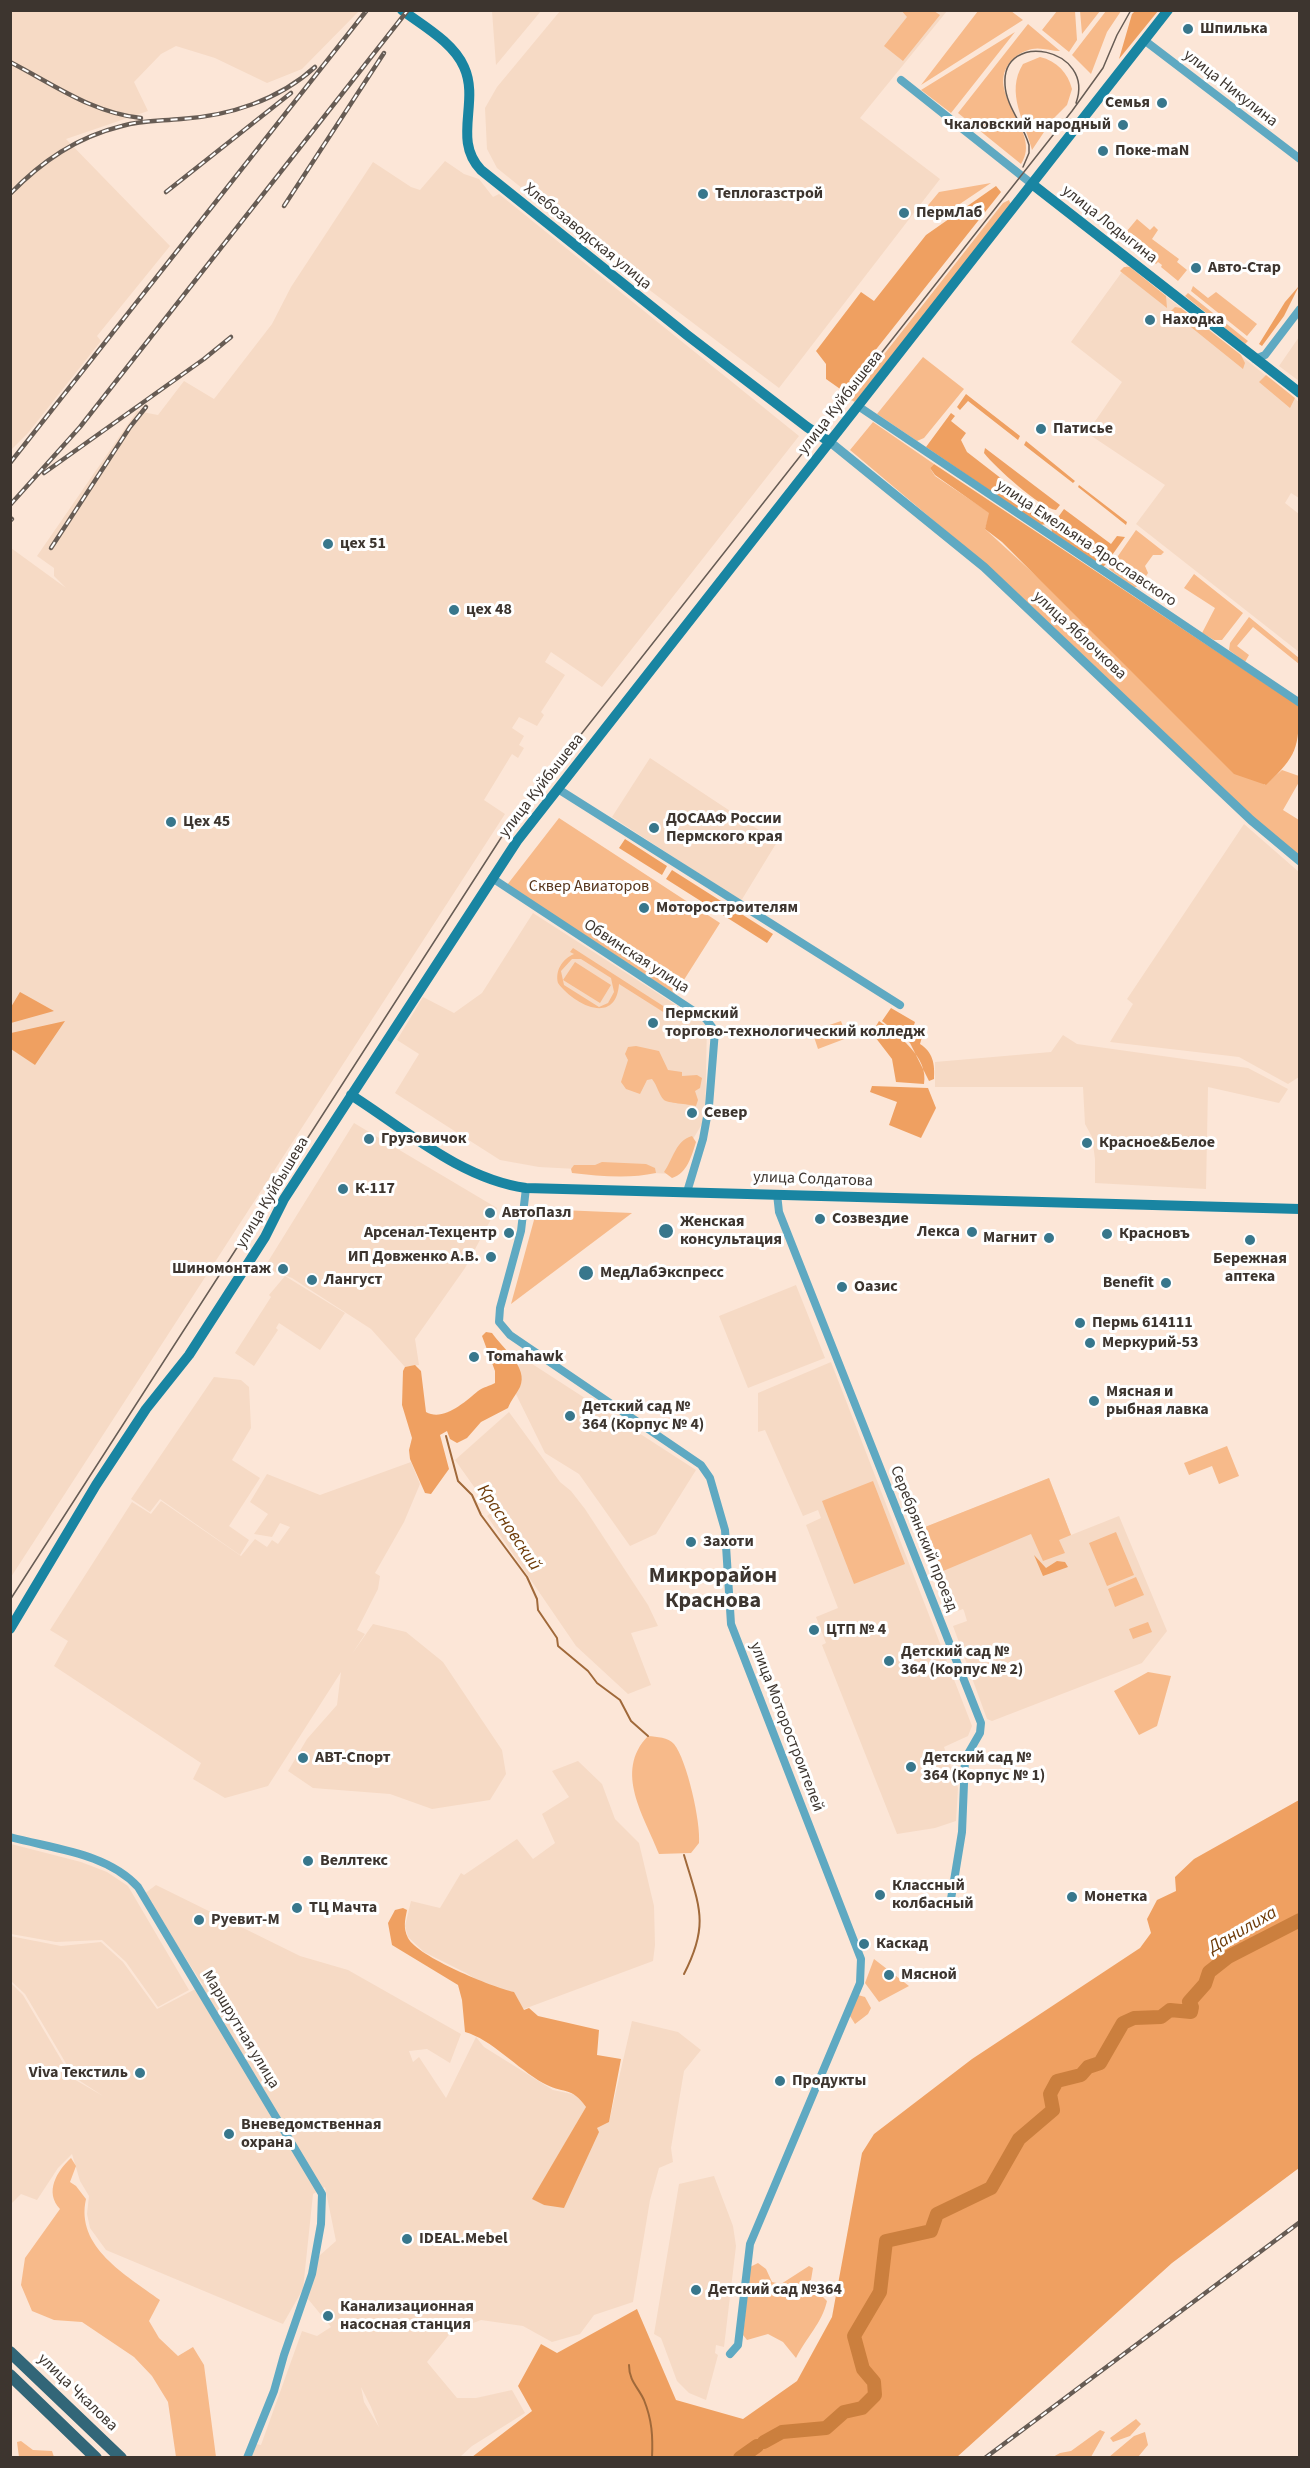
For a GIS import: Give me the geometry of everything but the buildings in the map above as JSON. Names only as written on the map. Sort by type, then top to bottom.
[{"type":"main road","name":"Хлебозаводская улица","points":[[402,10],[448,46],[464,67],[469,88],[466,144],[470,156],[481,170],[687,335],[830,442]]},
{"type":"main road","name":"улица Куйбышева","points":[[10,1629],[96,1485],[146,1409],[189,1355],[265,1237],[284,1199],[492,878],[558,789],[1168,10]]},
{"type":"main road","name":"улица Лодыгина","points":[[1032,184],[1299,393]]},
{"type":"main road","name":"улица Солдатова","points":[[351,1095],[468,1170],[500,1184],[526,1188],[1299,1209]]},
{"type":"main road","name":"улица Чкалова","points":[[10,2352],[121,2457]]},
{"type":"main road","name":"улица Чкалова","points":[[10,2375],[96,2457]]},
{"type":"street","name":"улица Никулина","points":[[1144,40],[1299,159]]},
{"type":"street","name":"улица Лодыгина","points":[[901,80],[1032,184]]},
{"type":"street","points":[[1255,359],[1267,352],[1299,309]]},
{"type":"street","name":"улица Емельяна Ярославского","points":[[858,406],[1299,703]]},
{"type":"street","name":"улица Яблочкова","points":[[830,442],[984,567],[1251,820],[1299,861]]},
{"type":"street","points":[[558,789],[900,1005]]},
{"type":"street","name":"Обвинская улица","points":[[492,878],[706,1019],[715,1031],[709,1106],[703,1139],[687,1192]]},
{"type":"street","name":"улица Моторостроителей","points":[[526,1188],[521,1231],[500,1308],[500,1322],[510,1335],[701,1465],[710,1478],[725,1530],[732,1624],[861,1959],[860,1983],[750,2244],[738,2345],[730,2354]]},
{"type":"street","name":"Серебрянский проезд","points":[[777,1194],[779,1212],[981,1723],[981,1733],[965,1759],[963,1826],[951,1899]]},
{"type":"street","name":"Маршрутная улица","points":[[10,1837],[105,1863],[122,1871],[138,1887],[322,2194],[317,2252],[309,2284],[274,2391],[247,2457]]},
{"type":"shaded area","points":[[11,10],[359,11],[302,69],[267,83],[215,58],[176,46],[161,54],[134,82],[148,111],[66,139],[170,246],[97,336],[101,341],[28,433],[11,450]]},
{"type":"shaded area","points":[[492,11],[541,11],[496,65]]},
{"type":"shaded area","points":[[560,11],[947,11],[860,118],[940,179],[779,388],[627,273],[497,168],[487,149],[485,108],[497,87]]},
{"type":"shaded area","points":[[1135,11],[1158,11],[1119,59],[1132,14]]},
{"type":"shaded area","points":[[445,161],[464,174],[479,179],[493,197],[499,194],[799,436],[602,687],[551,652],[545,662],[565,675],[541,712],[544,715],[537,726],[519,717],[512,728],[524,736],[519,745],[524,748],[518,758],[512,754],[484,800],[505,814],[11,1577],[11,548],[66,588],[54,576],[54,568],[37,556],[137,411],[158,415],[184,381],[214,399],[272,324],[291,287],[373,162],[411,187],[420,190]]},
{"type":"shaded area","points":[[996,186],[1001,192],[843,391],[826,379],[826,364],[816,351],[861,292],[874,301],[926,235]]},
{"type":"shaded area","points":[[1127,265],[1299,402],[1299,498],[1291,493],[1285,503],[1299,514],[1299,652],[1136,524],[1165,485],[1087,433],[1122,382],[1071,342]]},
{"type":"shaded area","points":[[1299,286],[1284,316],[1262,346],[1259,344],[1285,302]]},
{"type":"shaded area","points":[[1299,337],[1299,381],[1279,366]]},
{"type":"shaded area","points":[[966,394],[1020,436],[1018,440],[968,401],[960,410],[957,407]]},
{"type":"shaded area","points":[[951,413],[955,416],[951,421],[966,433],[961,440],[967,452],[1051,517],[1047,524],[1040,525],[926,447]]},
{"type":"shaded area","points":[[1026,441],[1075,481],[1073,483],[1024,445]]},
{"type":"shaded area","points":[[985,448],[1060,505],[1056,510],[1029,495],[1007,477],[984,453]]},
{"type":"shaded area","points":[[934,464],[1299,706],[1297,742],[1284,766],[1266,785],[1234,774],[1002,542],[985,529],[989,513],[935,475],[930,468]]},
{"type":"shaded area","points":[[1079,485],[1127,522],[1126,525],[1078,487]]},
{"type":"shaded area","points":[[1064,509],[1111,544],[1117,536],[1125,537],[1103,567],[1052,532],[1051,527]]},
{"type":"shaded area","points":[[650,758],[777,842],[741,901],[612,817]]},
{"type":"shaded area","points":[[1244,824],[1299,872],[1299,1077],[1288,1084],[1239,1057],[1110,1042],[1133,1004],[1127,999]]},
{"type":"shaded area","points":[[625,839],[667,866],[662,875],[619,848]]},
{"type":"shaded area","points":[[672,870],[773,934],[767,943],[666,879]]},
{"type":"shaded area","points":[[533,913],[707,1025],[705,1119],[672,1174],[539,1167],[500,1160],[395,1093],[419,1054],[397,1040],[423,997],[454,1013],[482,993]]},
{"type":"shaded area","points":[[20,992],[54,1011],[11,1023],[11,1007]]},
{"type":"shaded area","points":[[891,1008],[915,1022],[912,1031],[922,1037],[920,1044],[930,1055],[934,1079],[929,1081],[910,1043],[882,1021]]},
{"type":"shaded area","points":[[65,1021],[35,1065],[11,1049],[11,1033]]},
{"type":"shaded area","points":[[879,1021],[903,1040],[917,1056],[922,1065],[924,1084],[896,1082],[892,1059],[872,1033]]},
{"type":"shaded area","points":[[1063,1035],[1077,1044],[1248,1068],[1288,1089],[1279,1103],[1208,1087],[1206,1189],[1095,1183],[1095,1159],[1092,1137],[1085,1124],[1083,1087],[935,1087],[935,1062],[1051,1052]]},
{"type":"shaded area","points":[[872,1086],[928,1088],[936,1108],[921,1138],[889,1125],[897,1102],[870,1092]]},
{"type":"shaded area","points":[[354,1123],[497,1208],[465,1268],[415,1339],[419,1365],[405,1367],[371,1329],[292,1278],[264,1268]]},
{"type":"shaded area","points":[[285,1276],[345,1313],[320,1350],[279,1323],[276,1328],[278,1330],[254,1366],[235,1353],[271,1297],[269,1295]]},
{"type":"shaded area","points":[[796,1285],[825,1358],[748,1388],[719,1316]]},
{"type":"shaded area","points":[[486,1332],[492,1333],[518,1365],[522,1380],[520,1387],[508,1408],[481,1422],[467,1438],[457,1443],[450,1439],[447,1431],[440,1435],[449,1469],[431,1494],[425,1493],[410,1459],[409,1450],[412,1438],[402,1405],[403,1371],[405,1367],[415,1365],[421,1371],[426,1412],[446,1413],[480,1390],[495,1383],[495,1371],[482,1336]]},
{"type":"shaded area","name":"Детский сад № 364 (Корпус № 4)","points":[[523,1358],[696,1470],[656,1534],[630,1546],[579,1474],[545,1453],[509,1380]]},
{"type":"shaded area","points":[[831,1362],[972,1726],[968,1736],[944,1747],[958,1788],[956,1821],[935,1828],[897,1834],[822,1645],[826,1643],[816,1617],[838,1608],[806,1525],[821,1518],[818,1510],[803,1516],[765,1430],[758,1432],[758,1393]]},
{"type":"shaded area","points":[[214,1377],[241,1380],[249,1387],[251,1428],[232,1460],[260,1478],[229,1526],[249,1540],[240,1555],[160,1499],[150,1512],[131,1499]]},
{"type":"shaded area","points":[[509,1412],[560,1482],[571,1491],[585,1509],[648,1605],[658,1626],[631,1633],[651,1685],[628,1694],[576,1646],[487,1516],[492,1512],[455,1460]]},
{"type":"shaded area","points":[[411,1462],[420,1484],[404,1522],[375,1573],[380,1576],[378,1589],[357,1630],[365,1634],[352,1654],[373,1624],[406,1632],[443,1662],[502,1750],[506,1774],[490,1800],[432,1809],[390,1794],[313,1788],[288,1771],[307,1739],[337,1705],[341,1672],[268,1786],[225,1798],[193,1779],[201,1763],[54,1666],[68,1641],[50,1630],[132,1502],[151,1514],[161,1501],[241,1556],[255,1539],[267,1547],[272,1540],[278,1544],[290,1527],[280,1523],[272,1537],[254,1534],[268,1514],[250,1502],[267,1474],[320,1495]]},
{"type":"shaded area","points":[[1049,1478],[1071,1535],[1119,1516],[1167,1631],[1142,1663],[992,1721],[987,1719],[953,1626],[967,1621],[964,1611],[963,1609],[952,1613],[919,1532],[920,1529]]},
{"type":"shaded area","points":[[1034,1555],[1046,1568],[1057,1561],[1065,1562],[1068,1567],[1043,1576]]},
{"type":"shaded area","points":[[578,1761],[602,1784],[615,1819],[639,1843],[654,1906],[653,1961],[524,2009],[466,1973],[424,1952],[408,1937],[405,1926],[411,1901],[440,1908],[461,1873],[464,1875],[517,1839],[533,1859],[555,1843],[542,1814],[569,1797],[552,1771]]},
{"type":"shaded area","points":[[1299,1800],[1299,2168],[1172,2263],[957,2457],[472,2457],[532,2411],[518,2386],[541,2344],[557,2353],[637,2309],[676,2400],[743,2419],[797,2381],[832,2317],[862,2153],[874,2134],[972,2059],[1140,1948],[1151,1933],[1147,1919],[1157,1900],[1176,1891],[1175,1877],[1194,1859]]},
{"type":"shaded area","points":[[11,1844],[81,1862],[107,1872],[128,1886],[189,1990],[158,2007],[126,1962],[102,1940],[56,1942],[11,1934]]},
{"type":"shaded area","points":[[156,1885],[300,1956],[348,1970],[461,2034],[450,2063],[427,2049],[409,2051],[413,2062],[419,2057],[446,2098],[476,2037],[484,2047],[553,2090],[577,2095],[586,2107],[533,2199],[544,2205],[597,2128],[609,2122],[632,2021],[678,2032],[701,2050],[684,2071],[671,2148],[673,2162],[659,2168],[650,2200],[633,2302],[594,2315],[580,2334],[552,2342],[523,2326],[481,2320],[452,2331],[427,2362],[457,2398],[476,2398],[512,2390],[525,2413],[472,2446],[460,2457],[251,2457],[256,2444],[261,2445],[302,2331],[317,2336],[331,2327],[308,2299],[319,2256],[336,2241],[325,2187],[313,2194],[303,2289],[283,2324],[106,2250],[90,2228],[87,2214],[89,2196],[80,2181],[72,2154],[58,2168],[37,2200],[21,2194],[11,2204],[11,1983],[23,1995],[72,2078],[103,2096],[74,2077],[25,1994],[11,1981],[10,1936],[61,1946],[101,1942],[123,1962],[157,2009],[203,1985],[144,1894]],"holes":[[[361,2387],[379,2427],[364,2402]]]},
{"type":"shaded area","points":[[403,1908],[407,1910],[405,1927],[408,1938],[426,1954],[473,1978],[514,1992],[524,2010],[529,2008],[538,2016],[599,2030],[597,2055],[621,2059],[609,2122],[597,2128],[599,2132],[564,2208],[544,2205],[532,2199],[586,2107],[576,2096],[543,2083],[485,2041],[465,2032],[458,1985],[392,1945],[388,1923],[395,1910]]},
{"type":"shaded area","name":"Детский сад №364","points":[[714,2176],[733,2226],[736,2246],[724,2347],[716,2345],[715,2353],[718,2355],[706,2400],[689,2393],[677,2381],[661,2338],[654,2334],[679,2184]]},
{"type":"green space","points":[[901,10],[934,11],[940,15],[903,61],[884,46],[907,17]]},
{"type":"green space","points":[[978,11],[1011,11],[1023,20],[921,85]]},
{"type":"green space","points":[[1057,11],[1075,11],[1077,40],[1069,52],[1042,30]]},
{"type":"green space","points":[[1080,11],[1100,11],[1082,34]]},
{"type":"green space","points":[[1106,11],[1121,11],[1107,32],[1091,74],[1072,55]]},
{"type":"green space","points":[[1028,24],[1060,51],[1039,48],[1026,51],[1012,60],[1004,73],[1007,99],[1025,138],[1026,151],[1021,164],[958,113]]},
{"type":"green space","points":[[1015,32],[951,113],[921,90]]},
{"type":"green space","points":[[1040,57],[1052,61],[1061,68],[1072,89],[1067,105],[1052,120],[1032,150],[1018,107],[1016,86],[1023,64]]},
{"type":"green space","points":[[991,183],[939,218],[920,215],[939,192]]},
{"type":"green space","points":[[1009,200],[1011,205],[855,402],[851,400],[852,395],[1003,203]]},
{"type":"green space","points":[[1137,219],[1150,230],[1154,226],[1158,230],[1152,239],[1179,259],[1177,262],[1187,270],[1178,281],[1161,267],[1162,265],[1158,262],[1156,264],[1122,237]]},
{"type":"green space","points":[[1124,267],[1130,267],[1166,296],[1167,308],[1120,271]]},
{"type":"green space","points":[[1193,286],[1208,298],[1216,292],[1257,324],[1247,336],[1191,291]]},
{"type":"green space","points":[[1188,293],[1248,341],[1245,344],[1185,296]]},
{"type":"green space","points":[[1175,307],[1181,308],[1241,355],[1245,363],[1243,369],[1171,311]]},
{"type":"green space","points":[[923,357],[964,389],[924,438],[917,441],[877,414]]},
{"type":"green space","points":[[1266,375],[1295,398],[1290,408],[1259,382]]},
{"type":"green space","points":[[873,422],[934,464],[930,468],[935,476],[990,513],[985,529],[1265,785],[1282,770],[1299,776],[1299,782],[1283,810],[1299,820],[1299,856],[1261,825],[997,574],[850,450]]},
{"type":"green space","points":[[1136,530],[1164,552],[1161,555],[1153,555],[1145,566],[1148,573],[1141,584],[1134,588],[1109,569]]},
{"type":"green space","points":[[1194,574],[1243,613],[1222,640],[1214,640],[1202,633],[1215,608],[1184,588]]},
{"type":"green space","points":[[1249,617],[1299,658],[1299,664],[1253,627],[1237,646],[1249,655],[1245,662],[1229,650],[1230,643]]},
{"type":"green space","name":"Сквер Авиаторов","points":[[559,818],[720,923],[675,994],[507,885]]},
{"type":"green space","points":[[573,948],[671,1011],[668,1015],[619,984],[616,997],[610,1005],[603,1008],[593,1008],[584,1004],[565,991],[558,983],[560,966],[574,954],[570,952]],"holes":[[[572,959],[581,959],[611,978],[614,992],[608,1003],[599,1007],[564,985],[561,971]]]},
{"type":"green space","points":[[575,962],[611,985],[600,1003],[563,980]]},
{"type":"green space","points":[[841,1021],[847,1038],[818,1049],[812,1031]]},
{"type":"green space","points":[[636,1046],[659,1051],[668,1070],[682,1072],[682,1076],[697,1075],[702,1078],[700,1088],[695,1091],[698,1100],[696,1106],[664,1100],[652,1079],[647,1080],[640,1094],[626,1089],[621,1082],[628,1060],[625,1054],[628,1047]]},
{"type":"green space","points":[[692,1136],[696,1142],[693,1153],[682,1173],[672,1178],[664,1172],[678,1146]]},
{"type":"green space","points":[[602,1162],[646,1164],[655,1168],[656,1173],[603,1176],[572,1173],[571,1169],[574,1165],[595,1165]]},
{"type":"green space","points":[[537,1209],[632,1213],[511,1304]]},
{"type":"green space","points":[[1227,1446],[1239,1476],[1219,1484],[1212,1466],[1189,1475],[1184,1463]]},
{"type":"green space","points":[[1049,1478],[1071,1535],[1059,1540],[1065,1553],[1043,1561],[1031,1534],[936,1574],[920,1529]]},
{"type":"green space","points":[[873,1481],[905,1564],[854,1584],[822,1501]]},
{"type":"green space","points":[[1116,1532],[1134,1575],[1107,1586],[1089,1543]]},
{"type":"green space","points":[[1136,1577],[1144,1595],[1115,1607],[1108,1589]]},
{"type":"green space","points":[[1148,1622],[1152,1632],[1133,1639],[1129,1629]]},
{"type":"green space","points":[[1148,1672],[1171,1676],[1157,1726],[1139,1735],[1114,1691]]},
{"type":"green space","points":[[648,1736],[672,1742],[684,1763],[698,1821],[699,1843],[691,1853],[659,1854],[640,1810],[632,1779],[633,1764],[638,1750]]},
{"type":"green space","points":[[874,1959],[909,1986],[879,2002],[865,1983]]},
{"type":"green space","points":[[858,1995],[865,1997],[871,2008],[868,2014],[855,2024],[850,2016]]},
{"type":"green space","points":[[71,2158],[76,2166],[70,2182],[86,2199],[85,2216],[88,2232],[96,2245],[119,2270],[160,2300],[149,2321],[159,2338],[178,2356],[193,2347],[204,2365],[216,2457],[176,2457],[168,2402],[152,2376],[134,2357],[82,2322],[54,2320],[32,2311],[21,2285],[25,2258],[60,2209],[53,2196],[54,2182],[61,2169]]},
{"type":"green space","points":[[758,2263],[766,2269],[772,2282],[781,2284],[809,2266],[813,2268],[811,2280],[798,2290],[805,2294],[817,2291],[827,2301],[818,2323],[796,2358],[783,2342],[768,2334],[747,2340],[743,2335],[750,2267]]},
{"type":"green space","points":[[1136,2419],[1141,2424],[1130,2436],[1113,2442],[1110,2438]]},
{"type":"green space","points":[[1100,2430],[1105,2432],[1091,2457],[1053,2457],[1071,2451]]},
{"type":"green space","points":[[1145,2432],[1148,2445],[1138,2457],[1109,2457],[1134,2436]]},
{"type":"green space","points":[[21,2441],[33,2450],[52,2451],[54,2457],[19,2457],[17,2442]]},
{"type":"waterway","name":"Красновский","points":[[446,1436],[458,1481],[472,1495],[481,1515],[527,1577],[537,1599],[538,1610],[557,1638],[558,1646],[588,1671],[597,1683],[620,1700],[631,1721],[648,1736]]},
{"type":"waterway","points":[[684,1855],[699,1915],[697,1941],[684,1974]]},
{"type":"waterway","name":"Данилиха","points":[[764,2442],[782,2432],[826,2428],[844,2412],[862,2408],[875,2395],[874,2382],[863,2369],[854,2336],[880,2292],[886,2241],[931,2231],[937,2214],[991,2188],[1019,2139],[1053,2110],[1050,2094],[1057,2081],[1081,2075],[1088,2067],[1100,2063],[1123,2023],[1134,2018],[1161,2017],[1170,2010],[1191,2012],[1192,2007],[1189,2002],[1205,1984],[1209,1972],[1228,1957],[1300,1920]]},
{"type":"waterway","points":[[629,2365],[632,2380],[649,2414],[652,2458]]},
{"type":"waterway","name":"Данилиха","points":[[740,2458],[757,2446]]},
{"type":"tram line","points":[[10,1600],[508,827],[1072,111],[1103,68],[1131,10]]},
{"type":"tram line","points":[[1023,167],[1029,153],[1029,145],[1011,108],[1005,85],[1008,67],[1017,56],[1031,52],[1046,52],[1061,58],[1073,69],[1079,84],[1076,103]]},
{"type":"railway","points":[[10,463],[367,10]]},
{"type":"railway","points":[[10,505],[80,427],[408,10]]},
{"type":"railway","points":[[284,206],[384,53]]},
{"type":"railway","points":[[10,62],[89,104],[141,118]]},
{"type":"railway","points":[[10,194],[48,161],[90,137],[129,124],[199,117],[235,110],[286,89],[315,67]]},
{"type":"railway","points":[[166,192],[291,93]]},
{"type":"railway","points":[[44,473],[204,359],[231,337]]},
{"type":"railway","points":[[51,548],[130,427],[146,407]]},
{"type":"railway","points":[[985,2458],[1300,2222]]},
{"type":"place","name":"Шпилька","points":[[1188,29]]},
{"type":"place","name":"Семья","points":[[1162,103]]},
{"type":"place","name":"Чкаловский народный","points":[[1123,125]]},
{"type":"place","name":"Поке-maN","points":[[1103,151]]},
{"type":"place","name":"Теплогазстрой","points":[[703,194]]},
{"type":"place","name":"ПермЛаб","points":[[904,213]]},
{"type":"place","name":"Авто-Стар","points":[[1196,268]]},
{"type":"place","name":"Находка","points":[[1150,320]]},
{"type":"place","name":"Патисье","points":[[1041,429]]},
{"type":"place","name":"цех 51","points":[[328,544]]},
{"type":"place","name":"цех 48","points":[[454,610]]},
{"type":"place","name":"Цех 45","points":[[171,822]]},
{"type":"place","name":"ДОСААФ России Пермского края","points":[[654,828]]},
{"type":"place","name":"Моторостроителям","points":[[644,908]]},
{"type":"place","name":"Пермский торгово-технологический колледж","points":[[653,1023]]},
{"type":"place","name":"Север","points":[[692,1113]]},
{"type":"place","name":"Грузовичок","points":[[369,1139]]},
{"type":"place","name":"Красное&Белое","points":[[1087,1143]]},
{"type":"place","name":"К-117","points":[[343,1189]]},
{"type":"place","name":"АвтоПазл","points":[[490,1213]]},
{"type":"place","name":"Созвездие","points":[[820,1219]]},
{"type":"place","name":"Женская консультация","points":[[666,1231]]},
{"type":"place","name":"Лекса","points":[[972,1232]]},
{"type":"place","name":"Арсенал-Техцентр","points":[[509,1233]]},
{"type":"place","name":"Красновъ","points":[[1107,1234]]},
{"type":"place","name":"Магнит","points":[[1049,1238]]},
{"type":"place","name":"Бережная аптека","points":[[1250,1240]]},
{"type":"place","name":"ИП Довженко А.В.","points":[[491,1257]]},
{"type":"place","name":"Шиномонтаж","points":[[283,1269]]},
{"type":"place","name":"МедЛабЭкспресс","points":[[586,1273]]},
{"type":"place","name":"Лангуст","points":[[312,1280]]},
{"type":"place","name":"Benefit","points":[[1166,1283]]},
{"type":"place","name":"Оазис","points":[[842,1287]]},
{"type":"place","name":"Пермь 614111","points":[[1080,1323]]},
{"type":"place","name":"Меркурий-53","points":[[1090,1343]]},
{"type":"place","name":"Tomahawk","points":[[474,1357]]},
{"type":"place","name":"Мясная и рыбная лавка","points":[[1094,1401]]},
{"type":"place","name":"Детский сад № 364 (Корпус № 4)","points":[[570,1416]]},
{"type":"place","name":"Захоти","points":[[691,1542]]},
{"type":"place","name":"ЦТП № 4","points":[[814,1630]]},
{"type":"place","name":"Детский сад № 364 (Корпус № 2)","points":[[889,1661]]},
{"type":"place","name":"АВТ-Спорт","points":[[303,1758]]},
{"type":"place","name":"Детский сад № 364 (Корпус № 1)","points":[[911,1767]]},
{"type":"place","name":"Веллтекс","points":[[308,1861]]},
{"type":"place","name":"Классный колбасный","points":[[880,1895]]},
{"type":"place","name":"Монетка","points":[[1072,1897]]},
{"type":"place","name":"ТЦ Мачта","points":[[297,1908]]},
{"type":"place","name":"Руевит-М","points":[[199,1920]]},
{"type":"place","name":"Каскад","points":[[864,1944]]},
{"type":"place","name":"Мясной","points":[[889,1975]]},
{"type":"place","name":"Viva Текстиль","points":[[140,2073]]},
{"type":"place","name":"Продукты","points":[[780,2081]]},
{"type":"place","name":"Вневедомственная охрана","points":[[229,2134]]},
{"type":"place","name":"IDEAL.Mebel","points":[[407,2239]]},
{"type":"place","name":"Детский сад №364","points":[[696,2290]]},
{"type":"place","name":"Канализационная насосная станция","points":[[328,2316]]},
{"type":"district","name":"Микрорайон Краснова","points":[[713,1590]]}]
